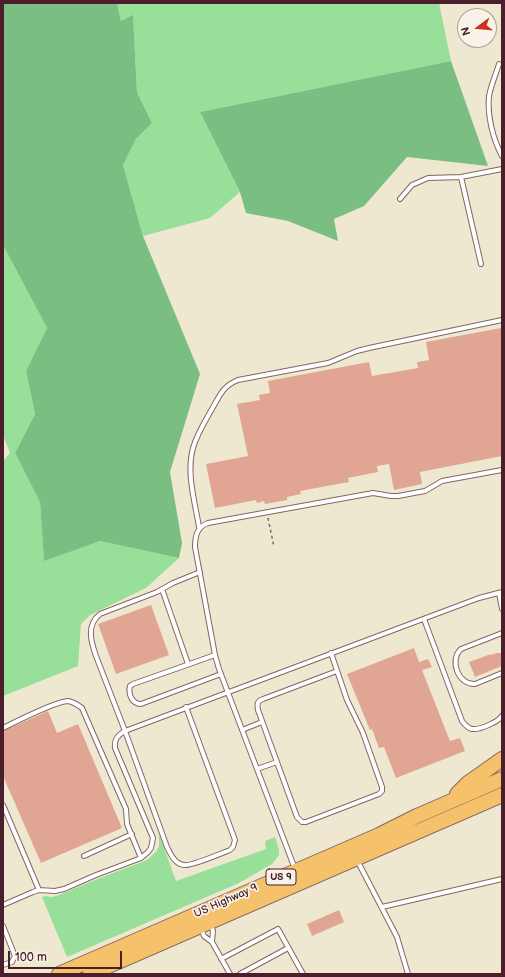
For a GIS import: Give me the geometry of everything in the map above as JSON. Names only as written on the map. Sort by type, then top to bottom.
[{"type":"highway","points":[[447,803],[468,783],[502,759]]},
{"type":"highway","name":"US Highway 9","points":[[59,974],[379,835],[502,779]]},
{"type":"highway","name":"US Highway 9","points":[[90,974],[502,795]]},
{"type":"highway","points":[[454,815],[502,804]]},
{"type":"lane","points":[[499,64],[489,97],[492,133],[502,156]]},
{"type":"lane","points":[[400,199],[412,185],[428,178],[461,177],[502,169]]},
{"type":"lane","points":[[461,177],[481,264]]},
{"type":"lane","points":[[296,871],[221,674],[215,654],[195,543],[199,527],[191,470],[193,448],[197,437],[221,393],[227,385],[238,380],[328,363],[356,351],[502,320]]},
{"type":"lane","points":[[199,527],[208,523],[373,493],[398,496],[425,491],[442,481],[502,470]]},
{"type":"lane","points":[[186,707],[235,840],[233,847],[230,850],[187,866],[178,863],[167,847],[125,730],[94,650],[91,627],[96,617],[100,614],[200,572]]},
{"type":"lane","points":[[162,589],[188,664]]},
{"type":"lane","points":[[3,905],[39,890],[55,891],[64,889],[141,858],[151,848],[153,838],[115,748],[115,740],[125,730],[479,598],[500,593],[502,609]]},
{"type":"lane","points":[[424,618],[462,721],[465,725],[473,729],[478,729],[497,722],[502,716]]},
{"type":"lane","points":[[502,633],[461,649],[458,652],[455,663],[456,669],[462,680],[471,684],[475,684],[502,673]]},
{"type":"lane","points":[[331,653],[351,710],[363,733],[382,786],[382,791],[379,794],[306,822],[302,822],[297,817],[276,762],[257,703],[337,671]]},
{"type":"lane","points":[[215,654],[130,686],[129,689],[133,702],[135,704],[141,704],[221,674]]},
{"type":"lane","points":[[3,728],[67,701],[82,708],[126,809],[127,824],[141,858]]},
{"type":"lane","points":[[242,730],[262,722]]},
{"type":"lane","points":[[257,769],[276,762]]},
{"type":"lane","points":[[3,805],[39,890]]},
{"type":"lane","points":[[84,856],[132,834]]},
{"type":"lane","points":[[356,859],[399,941],[408,974]]},
{"type":"lane","points":[[382,908],[502,879]]},
{"type":"lane","points":[[205,924],[204,936],[212,942],[230,974]]},
{"type":"lane","points":[[205,924],[213,931],[212,942]]},
{"type":"lane","points":[[3,926],[15,956],[12,962],[3,966]]},
{"type":"lane","points":[[221,959],[278,929],[303,974]]},
{"type":"lane","points":[[240,974],[288,948]]},
{"type":"path","points":[[269,512],[268,517],[274,547]]},
{"type":"green space","points":[[3,3],[117,3],[121,21],[133,15],[137,92],[152,123],[136,139],[123,165],[143,236],[200,374],[170,472],[182,543],[179,558],[100,541],[44,561],[40,502],[15,453],[35,414],[26,371],[47,328],[3,245]]},
{"type":"green space","points":[[117,3],[439,3],[451,61],[200,112],[240,192],[210,218],[143,236],[123,165],[136,139],[152,123],[137,92],[133,16],[121,21]]},
{"type":"green space","points":[[451,61],[488,166],[407,157],[364,206],[334,219],[338,241],[288,221],[246,213],[240,192],[200,112]]},
{"type":"green space","points":[[3,245],[47,328],[26,371],[35,414],[15,453],[40,502],[44,560],[100,541],[179,558],[146,588],[90,615],[81,624],[78,666],[3,696],[3,461],[10,453],[3,435]]},
{"type":"green space","points":[[159,834],[176,881],[266,849],[265,841],[275,837],[279,855],[272,864],[239,883],[67,957],[42,897],[59,895],[147,860],[156,852],[159,846]]},
{"type":"building","points":[[501,328],[502,456],[420,472],[422,484],[394,490],[389,464],[377,466],[378,472],[348,478],[349,482],[300,491],[301,494],[287,497],[287,500],[265,504],[264,501],[257,503],[256,500],[215,508],[206,464],[248,456],[237,404],[260,400],[259,395],[270,393],[268,381],[369,362],[372,376],[418,368],[417,362],[429,360],[426,342]]},
{"type":"building","points":[[151,605],[169,655],[116,674],[98,624]]},
{"type":"building","points":[[414,648],[419,662],[428,659],[432,667],[422,670],[450,741],[460,738],[465,751],[396,778],[384,747],[379,748],[372,729],[370,730],[347,674]]},
{"type":"building","points":[[497,653],[502,653],[502,666],[475,677],[469,662]]},
{"type":"building","points":[[48,711],[57,733],[78,724],[122,828],[41,863],[3,776],[3,731]]},
{"type":"building","points":[[339,910],[344,922],[312,936],[307,924]]}]
